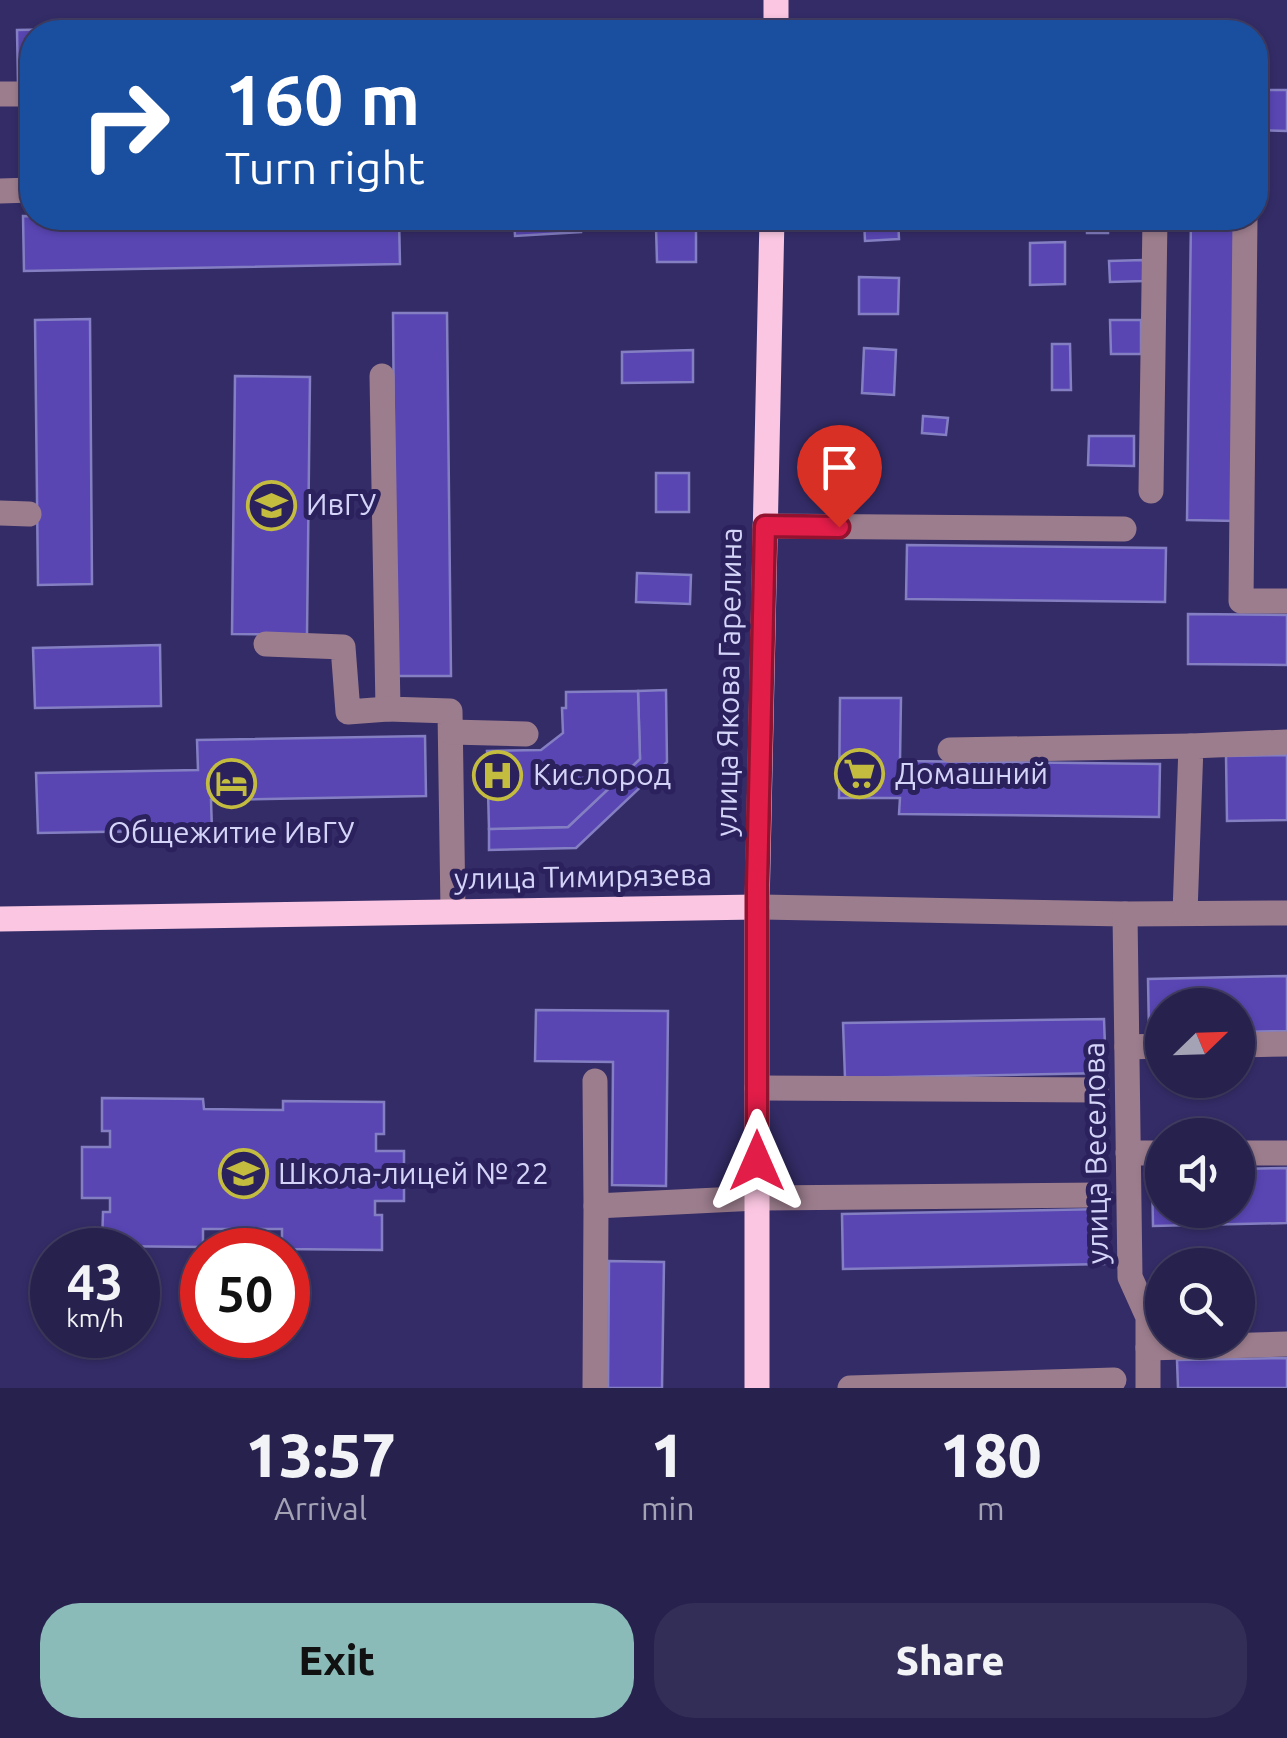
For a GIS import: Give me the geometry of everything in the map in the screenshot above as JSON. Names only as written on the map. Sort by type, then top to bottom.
[{"type":"main road","name":"улица Якова Гарелина","points":[[757,1388],[757,907],[772,230]]},
{"type":"main road","name":"улица Тимирязева","points":[[0,918],[757,907]]},
{"type":"street","points":[[1150,491],[1154,230]]},
{"type":"street","points":[[1244,230],[1240,600],[1287,601]]},
{"type":"street","points":[[382,376],[388,710]]},
{"type":"street","points":[[0,513],[29,514]]},
{"type":"street","points":[[765,526],[1124,529]]},
{"type":"street","points":[[266,644],[342,647],[348,712],[450,712],[453,911]]},
{"type":"street","points":[[450,732],[526,734]]},
{"type":"street","points":[[950,750],[1287,742]]},
{"type":"street","points":[[1185,914],[1191,746]]},
{"type":"street","name":"улица Тимирязева","points":[[757,907],[1287,913]]},
{"type":"street","name":"улица Веселова","points":[[1125,914],[1130,1277],[1145,1310]]},
{"type":"street","points":[[1255,1045],[1287,1044]]},
{"type":"street","points":[[1127,1047],[1145,1046]]},
{"type":"street","points":[[595,1081],[595,1388]]},
{"type":"street","points":[[757,1088],[1096,1090]]},
{"type":"street","points":[[1255,1153],[1287,1152]]},
{"type":"street","points":[[1128,1153],[1145,1153]]},
{"type":"street","points":[[596,1206],[757,1198],[1100,1195]]},
{"type":"street","points":[[1255,1345],[1287,1344]]},
{"type":"street","name":"улица Веселова","points":[[1148,1358],[1148,1388]]},
{"type":"street","points":[[850,1388],[1114,1380]]},
{"type":"building","points":[[20,30],[20,85],[18,85]]},
{"type":"building","points":[[1268,90],[1287,90],[1287,131],[1268,130]]},
{"type":"building","points":[[23,230],[399,230],[400,264],[24,271]]},
{"type":"building","points":[[515,230],[581,230],[581,232],[515,236]]},
{"type":"building","points":[[656,230],[696,230],[696,262],[657,262]]},
{"type":"building","points":[[865,230],[899,230],[899,239],[865,241]]},
{"type":"building","points":[[1087,230],[1108,230],[1108,233]]},
{"type":"building","points":[[1191,230],[1239,230],[1236,521],[1187,520]]},
{"type":"building","points":[[1065,242],[1065,284],[1030,285],[1030,243]]},
{"type":"building","points":[[1143,260],[1144,281],[1110,282],[1109,261]]},
{"type":"building","points":[[859,277],[899,278],[898,314],[859,314]]},
{"type":"building","points":[[393,313],[447,313],[451,676],[396,676]]},
{"type":"building","points":[[90,319],[92,584],[38,585],[35,320]]},
{"type":"building","points":[[1110,320],[1141,320],[1141,354],[1111,354]]},
{"type":"building","points":[[1052,344],[1070,344],[1071,390],[1052,390]]},
{"type":"building","points":[[864,348],[896,350],[894,395],[862,393]]},
{"type":"building","points":[[693,350],[693,382],[622,383],[622,352]]},
{"type":"building","name":"ИвГУ","points":[[235,376],[310,377],[307,635],[232,634]]},
{"type":"building","points":[[923,416],[948,418],[946,435],[922,433]]},
{"type":"building","points":[[1089,436],[1134,436],[1134,466],[1088,465]]},
{"type":"building","points":[[656,473],[689,473],[689,512],[656,512]]},
{"type":"building","points":[[907,545],[1166,548],[1165,602],[906,599]]},
{"type":"building","points":[[637,573],[691,575],[690,604],[636,602]]},
{"type":"building","points":[[1188,614],[1287,615],[1287,665],[1188,664]]},
{"type":"building","points":[[160,645],[161,706],[35,708],[33,648]]},
{"type":"building","points":[[666,690],[667,762],[576,848],[489,850],[489,829],[568,827],[640,759],[638,691]]},
{"type":"building","points":[[638,691],[640,759],[568,827],[489,829],[487,751],[541,750],[563,733],[566,692]]},
{"type":"building","points":[[840,698],[901,698],[900,761],[1160,764],[1159,817],[899,814],[900,798],[839,798]]},
{"type":"building","name":"Общежитие ИвГУ","points":[[425,736],[426,796],[211,800],[212,830],[38,833],[36,773],[198,770],[197,740]]},
{"type":"building","points":[[1287,755],[1287,820],[1227,821],[1226,756]]},
{"type":"building","points":[[1287,976],[1287,1031],[1255,1032],[1255,988],[1148,988],[1148,979]]},
{"type":"building","points":[[536,1010],[668,1011],[666,1186],[612,1185],[613,1062],[535,1061]]},
{"type":"building","points":[[1104,1019],[1106,1073],[845,1078],[843,1023]]},
{"type":"building","name":"Школа-лицей № 22","points":[[102,1098],[203,1099],[204,1109],[283,1110],[283,1101],[384,1102],[384,1134],[376,1134],[376,1151],[404,1151],[404,1201],[375,1201],[375,1215],[382,1215],[382,1250],[310,1249],[310,1228],[180,1228],[180,1247],[160,1247],[160,1228],[103,1228],[103,1212],[110,1212],[110,1198],[82,1198],[82,1147],[110,1147],[110,1131],[102,1131]]},
{"type":"building","points":[[1287,1168],[1287,1223],[1255,1224],[1255,1169]]},
{"type":"building","points":[[1103,1209],[1104,1264],[843,1269],[842,1214]]},
{"type":"building","points":[[609,1261],[664,1262],[662,1388],[608,1388]]},
{"type":"building","points":[[1287,1358],[1287,1388],[1178,1388],[1177,1360]]},
{"type":"place","name":"ИвГУ","points":[[271,505]]},
{"type":"place","name":"Домашний","points":[[860,774]]},
{"type":"place","name":"Кислород","points":[[498,775]]},
{"type":"place","name":"Общежитие ИвГУ","points":[[231,784]]},
{"type":"place","name":"Школа-лицей № 22","points":[[243,1174]]},
{"type":"route","points":[[757,1161],[757,885],[765,526],[839,527]]}]
